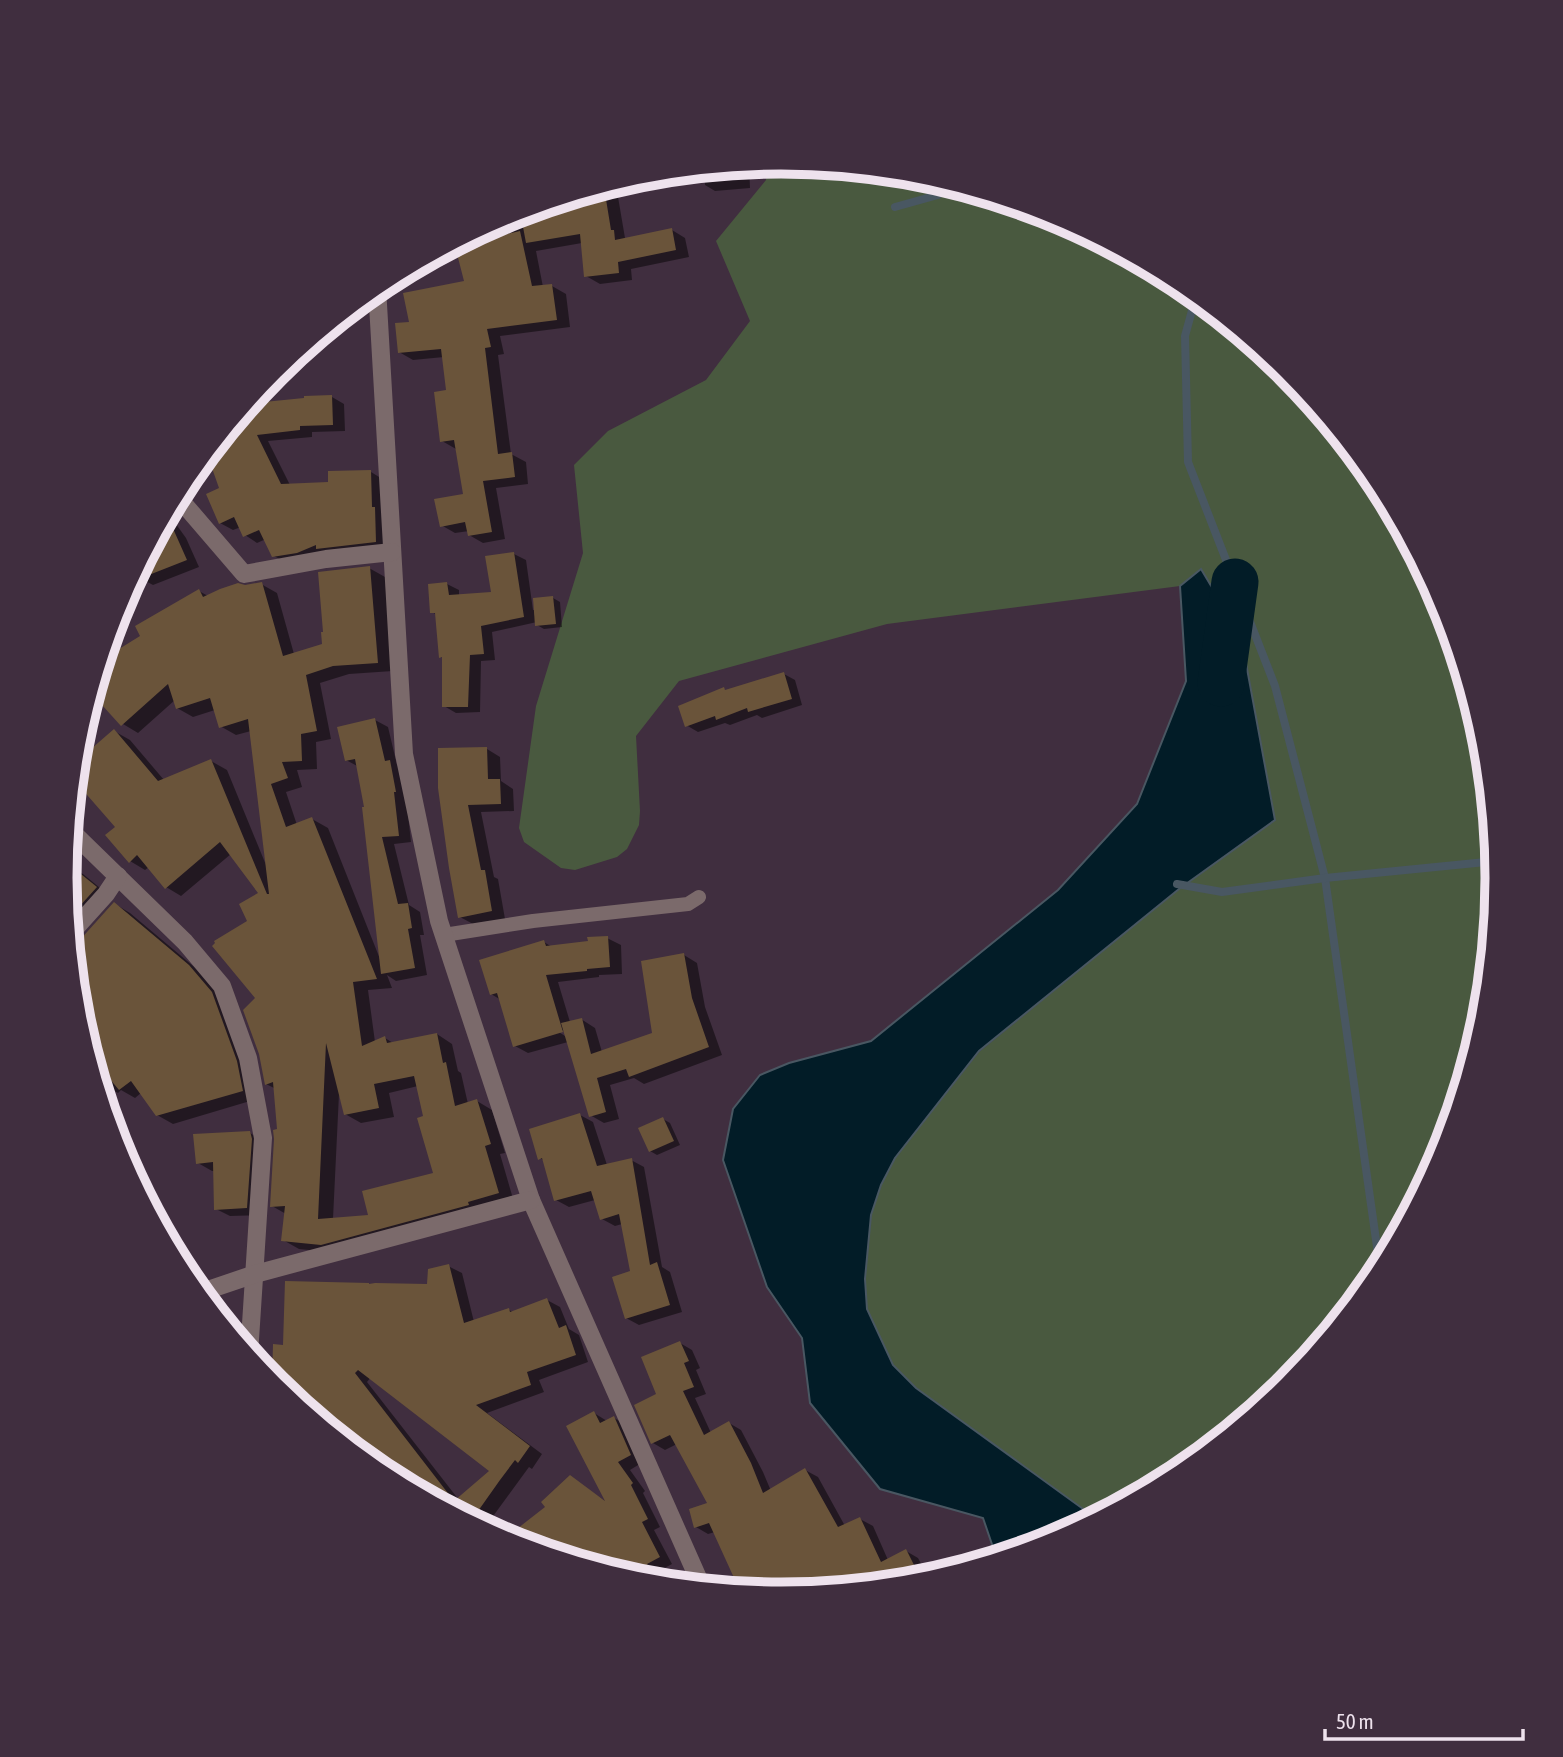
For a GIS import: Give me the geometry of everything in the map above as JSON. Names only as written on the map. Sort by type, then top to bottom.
[{"type":"street","points":[[378,302],[404,754],[439,921],[531,1200],[698,1578]]},
{"type":"street","points":[[185,505],[244,574],[326,559],[392,552]]},
{"type":"street","points":[[79,839],[185,942],[222,986],[248,1058],[263,1138],[250,1340]]},
{"type":"street","points":[[79,924],[118,876]]},
{"type":"street","points":[[210,1289],[254,1274],[531,1200]]},
{"type":"lane","points":[[444,935],[533,921],[688,904],[699,897]]},
{"type":"green space","points":[[782,174],[873,180],[964,198],[1008,211],[1093,247],[1134,268],[1210,320],[1280,380],[1311,414],[1367,487],[1392,526],[1413,567],[1449,652],[1462,696],[1480,787],[1484,832],[1486,878],[1480,970],[1462,1061],[1449,1105],[1413,1190],[1392,1231],[1367,1270],[1311,1343],[1280,1377],[1246,1408],[1173,1464],[1134,1489],[1088,1512],[916,1388],[893,1365],[867,1309],[865,1279],[871,1215],[881,1185],[895,1158],[979,1052],[1179,889],[1275,820],[1202,570],[1180,586],[887,624],[679,681],[636,736],[639,825],[627,849],[617,857],[575,870],[561,868],[524,842],[519,828],[536,706],[583,553],[574,465],[608,431],[706,380],[750,321],[716,241],[766,180],[766,175]]},
{"type":"water","points":[[1201,569],[1241,636],[1275,820],[1179,889],[979,1051],[895,1158],[881,1185],[871,1215],[865,1279],[867,1309],[893,1365],[916,1388],[1088,1512],[994,1550],[983,1518],[880,1489],[810,1403],[802,1338],[767,1287],[723,1160],[733,1109],[760,1075],[789,1063],[871,1041],[1058,890],[1137,804],[1186,681],[1180,586]]},
{"type":"building","points":[[606,197],[615,240],[672,228],[676,250],[618,262],[619,273],[584,277],[580,234],[526,243],[522,224]]},
{"type":"building","points":[[520,231],[532,286],[552,284],[557,320],[487,329],[491,347],[485,348],[498,454],[512,452],[515,477],[483,481],[492,532],[468,536],[465,522],[440,527],[434,499],[463,494],[454,440],[440,442],[434,392],[446,390],[441,349],[398,353],[395,323],[409,322],[403,293],[464,281],[457,254],[490,238]]},
{"type":"building","points":[[332,395],[333,425],[300,426],[300,430],[257,435],[281,484],[328,482],[328,471],[371,470],[376,542],[316,549],[316,545],[297,553],[272,557],[259,530],[243,537],[234,517],[219,524],[206,494],[219,488],[211,466],[264,401]]},
{"type":"building","points":[[172,525],[187,560],[146,576]]},
{"type":"building","points":[[514,552],[524,617],[481,626],[484,654],[470,655],[468,707],[442,707],[442,657],[439,658],[435,613],[430,613],[428,584],[447,582],[449,595],[491,592],[485,556]]},
{"type":"building","points":[[370,566],[378,663],[333,666],[306,675],[317,731],[301,734],[302,761],[282,762],[288,778],[271,784],[286,827],[312,817],[377,979],[353,982],[362,1046],[385,1036],[387,1043],[437,1033],[455,1106],[477,1099],[491,1144],[485,1146],[499,1193],[468,1202],[469,1205],[321,1245],[281,1241],[285,1206],[270,1207],[273,1130],[277,1129],[273,1082],[265,1085],[259,1054],[243,1010],[255,998],[212,946],[214,941],[247,921],[239,904],[258,893],[220,842],[165,889],[137,855],[129,863],[105,835],[115,827],[83,790],[89,750],[114,729],[158,781],[211,759],[269,894],[248,719],[219,728],[210,698],[176,709],[168,684],[121,726],[100,702],[109,668],[116,662],[113,657],[114,652],[140,636],[135,626],[199,589],[203,597],[238,583],[245,585],[262,582],[283,656],[322,644],[318,572]],"holes":[[[326,1043],[344,1115],[379,1108],[374,1084],[414,1076],[423,1116],[417,1118],[433,1173],[362,1191],[368,1215],[318,1219]]]},
{"type":"building","points":[[553,596],[556,624],[535,626],[533,598]]},
{"type":"building","points":[[784,672],[792,699],[748,712],[747,708],[716,720],[715,716],[685,727],[678,706],[724,687],[725,690]]},
{"type":"building","points":[[375,718],[385,761],[390,760],[396,792],[399,836],[382,837],[398,904],[408,903],[412,928],[408,929],[415,968],[381,974],[364,807],[355,759],[345,761],[337,727]]},
{"type":"building","points":[[487,747],[488,779],[500,779],[501,804],[468,805],[481,870],[485,870],[492,911],[458,918],[438,788],[438,748]]},
{"type":"building","points":[[77,871],[97,887],[78,908]]},
{"type":"building","points":[[114,902],[189,965],[212,992],[237,1061],[243,1091],[156,1116],[131,1081],[119,1090],[109,1078],[107,1080],[91,1016],[80,939]]},
{"type":"building","points":[[608,936],[610,967],[546,975],[563,1032],[513,1047],[497,993],[490,995],[479,960],[544,940],[546,946],[588,941],[587,937]]},
{"type":"building","points":[[684,953],[692,998],[709,1047],[629,1077],[626,1069],[597,1078],[606,1112],[589,1117],[561,1023],[582,1018],[591,1054],[652,1033],[641,961]]},
{"type":"building","points":[[580,1113],[597,1166],[632,1158],[650,1265],[657,1262],[670,1305],[625,1319],[612,1277],[630,1271],[619,1214],[600,1220],[591,1191],[554,1201],[542,1158],[538,1160],[529,1129]]},
{"type":"building","points":[[663,1117],[674,1141],[649,1152],[638,1128]]},
{"type":"building","points":[[250,1131],[252,1139],[247,1208],[214,1210],[213,1162],[196,1164],[193,1134]]},
{"type":"building","points":[[449,1264],[464,1323],[509,1308],[510,1312],[547,1298],[559,1328],[566,1325],[576,1355],[527,1372],[531,1385],[476,1405],[530,1446],[518,1463],[515,1460],[477,1513],[429,1489],[390,1464],[317,1408],[272,1365],[273,1344],[283,1345],[285,1281],[427,1284],[428,1269]],"holes":[[[358,1370],[489,1471],[454,1501],[355,1373]]]},
{"type":"building","points":[[680,1341],[689,1361],[684,1363],[694,1387],[683,1391],[704,1435],[729,1421],[763,1493],[805,1468],[838,1527],[860,1517],[881,1562],[906,1549],[916,1569],[828,1581],[735,1581],[709,1523],[694,1528],[689,1509],[707,1503],[670,1435],[651,1444],[634,1405],[656,1394],[641,1357]]},
{"type":"building","points":[[594,1411],[600,1423],[614,1416],[631,1455],[618,1462],[633,1483],[631,1485],[648,1519],[642,1522],[660,1557],[647,1564],[651,1570],[599,1559],[515,1530],[545,1507],[541,1502],[570,1475],[605,1501],[566,1426]]},
{"type":"waterway","points":[[895,207],[940,193]]},
{"type":"waterway","points":[[1193,307],[1185,336],[1188,462],[1275,686],[1325,878],[1377,1247]]},
{"type":"waterway","points":[[1221,683],[1235,582]]},
{"type":"waterway","points":[[1177,884],[1222,892],[1325,878],[1485,862]]},
{"type":"waterway","points":[[1378,1253],[1377,1247],[1382,1246]]}]
